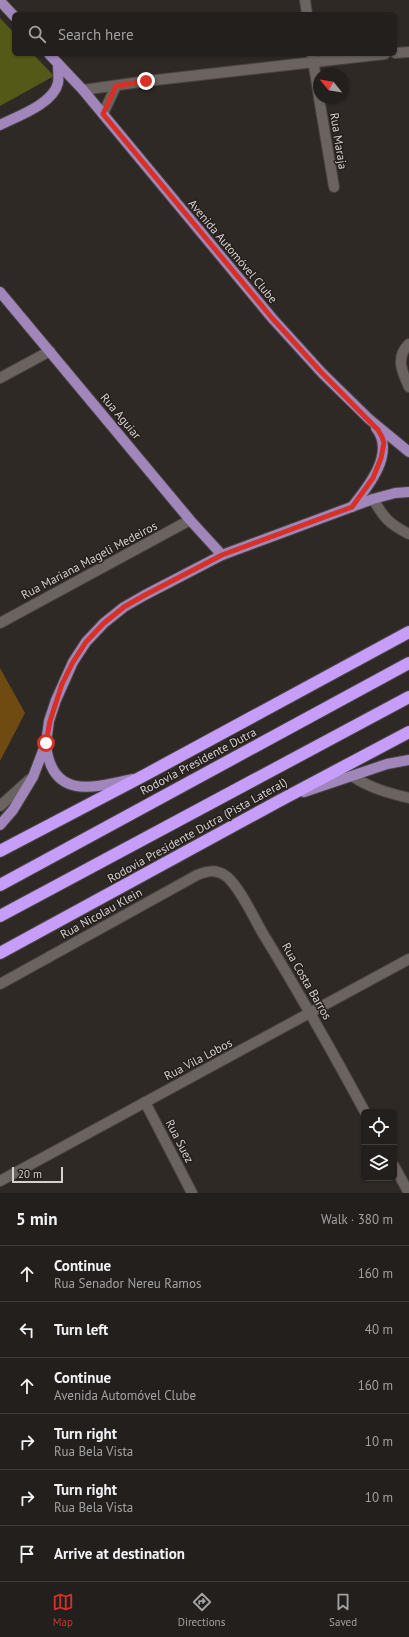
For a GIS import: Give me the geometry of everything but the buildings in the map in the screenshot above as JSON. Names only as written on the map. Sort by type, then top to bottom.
[{"type":"highway","points":[[0,851],[409,632]]},
{"type":"highway","name":"Rodovia Presidente Dutra","points":[[0,885],[409,663]]},
{"type":"highway","points":[[0,916],[409,696]]},
{"type":"highway","name":"Rodovia Presidente Dutra (Pista Lateral)","points":[[0,953],[409,732]]},
{"type":"main road","points":[[0,1],[12,14]]},
{"type":"main road","name":"Avenida Automóvel Clube","points":[[51,56],[83,90],[272,318],[322,373],[369,419],[409,452]]},
{"type":"main road","points":[[0,125],[44,102],[53,93],[58,83],[58,64]]},
{"type":"main road","name":"Rua Aguiar","points":[[0,292],[190,520],[222,555]]},
{"type":"main road","points":[[352,507],[373,478],[383,450],[382,437],[369,419]]},
{"type":"main road","points":[[0,825],[12,810],[33,777],[46,743],[50,721],[62,684],[73,662],[86,642],[104,623],[124,607],[222,555],[373,499],[395,493],[409,492]]},
{"type":"main road","points":[[46,743],[47,754],[53,770],[60,778],[76,786],[88,788],[103,786],[144,775]]},
{"type":"main road","points":[[279,801],[387,764],[409,760]]},
{"type":"street","points":[[305,0],[307,12]]},
{"type":"street","points":[[397,53],[409,52]]},
{"type":"street","points":[[83,90],[313,58],[349,56]]},
{"type":"street","name":"Rua Maraja","points":[[313,58],[314,68]]},
{"type":"street","points":[[103,114],[116,86]]},
{"type":"street","name":"Rua Maraja","points":[[320,104],[334,187]]},
{"type":"street","points":[[409,344],[403,351],[400,359],[402,374],[409,387]]},
{"type":"street","points":[[0,378],[50,351]]},
{"type":"street","points":[[373,499],[383,516],[396,527],[409,534]]},
{"type":"street","name":"Rua Mariana Mageli Medeiros","points":[[0,623],[190,520]]},
{"type":"street","points":[[352,776],[366,785],[382,792],[409,798]]},
{"type":"street","points":[[0,806],[33,777]]},
{"type":"street","name":"Rua Nicolau Klein","points":[[0,984],[197,875],[216,871]]},
{"type":"street","name":"Rua Costa Barros","points":[[216,871],[222,873],[232,882],[311,1013],[363,1109]]},
{"type":"street","name":"Rua Vila Lobos","points":[[0,1180],[409,960]]},
{"type":"street","name":"Rua Suez","points":[[146,1102],[192,1193]]},
{"type":"street","points":[[397,1171],[407,1187]]},
{"type":"green space","points":[[0,18],[12,31],[12,56],[35,56],[54,76],[0,106]]},
{"type":"route","points":[[46,743],[50,721],[62,684],[73,662],[86,642],[104,623],[124,607],[222,555],[352,507],[373,478],[383,450],[384,443],[382,437],[369,419],[322,373],[272,318],[103,114],[116,86],[146,81]]}]
